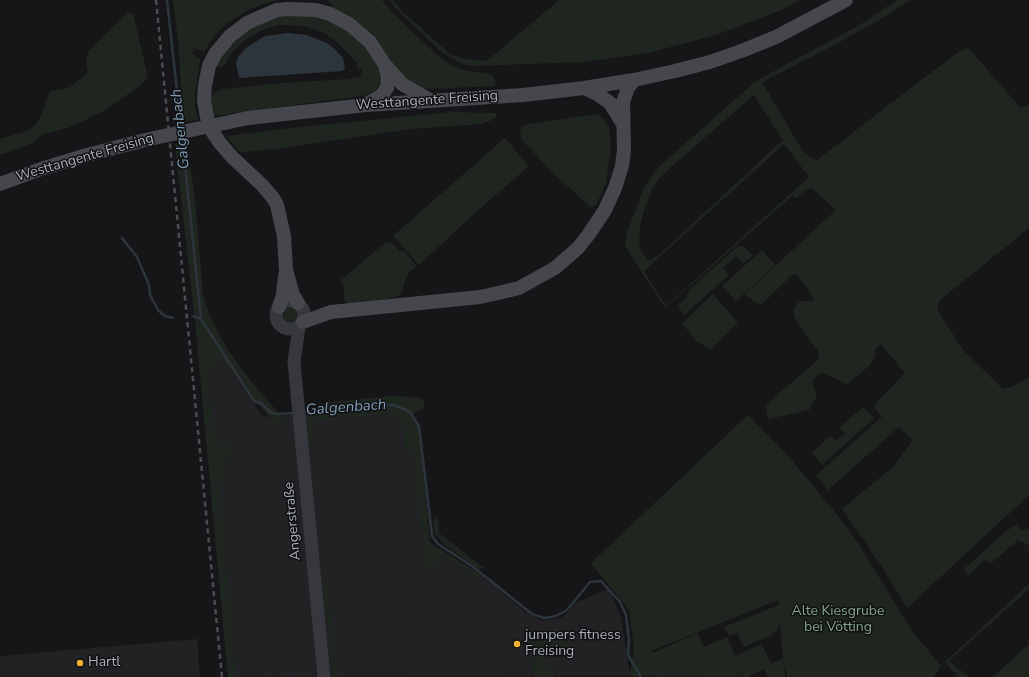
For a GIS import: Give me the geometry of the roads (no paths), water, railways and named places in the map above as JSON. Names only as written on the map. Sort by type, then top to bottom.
[{"type":"main road","name":"Westtangente Freising","points":[[0,184],[87,155],[145,140],[248,118],[366,104],[523,95],[584,88],[634,80],[710,62],[744,50],[776,37],[846,0]]},
{"type":"main road","points":[[279,307],[283,295],[286,270],[282,223],[273,198],[257,179],[223,147],[215,137],[207,117],[204,101],[205,85],[209,66],[215,54],[230,36],[247,23],[277,10],[316,10],[330,14],[349,24],[370,42],[385,65],[402,84],[430,100]]},
{"type":"main road","points":[[366,104],[377,99],[387,88],[388,78],[385,65]]},
{"type":"main road","points":[[301,324],[331,312],[480,297],[519,288],[555,268],[578,248],[598,222],[611,198],[622,166],[624,150],[623,102],[628,88],[634,80]]},
{"type":"main road","points":[[584,88],[599,95],[610,103],[623,125]]},
{"type":"main road","points":[[286,270],[294,295],[300,305],[331,312]]},
{"type":"street","points":[[290,301],[300,305],[305,315],[301,324],[291,330],[283,328],[276,318],[279,307],[290,301]]},
{"type":"street","name":"Angerstraße","points":[[294,362],[301,324]]},
{"type":"street","name":"Angerstraße","points":[[283,328],[294,362],[324,677]]},
{"type":"waterway","name":"Galgenbach","points":[[167,0],[181,127]]},
{"type":"waterway","name":"Galgenbach","points":[[182,136],[201,319],[254,401],[262,404],[271,413],[295,413]]},
{"type":"waterway","points":[[122,238],[137,257],[149,285],[150,295],[158,310],[165,316],[173,318]]},
{"type":"waterway","name":"Galgenbach","points":[[193,316],[201,319]]},
{"type":"waterway","name":"Galgenbach","points":[[302,412],[372,405],[394,405],[410,412],[419,426],[432,536],[438,544],[472,566],[532,614],[544,618],[556,616],[567,610],[590,582],[601,581],[620,602],[626,615],[629,640],[628,655],[641,677]]},
{"type":"railway","points":[[156,0],[222,677]]},
{"type":"place","name":"jumpers fitness Freising","points":[[517,644]]},
{"type":"place","name":"Hartl","points":[[80,663]]},
{"type":"park label","name":"Alte Kiesgrube bei Vötting","points":[[838,620]]}]
